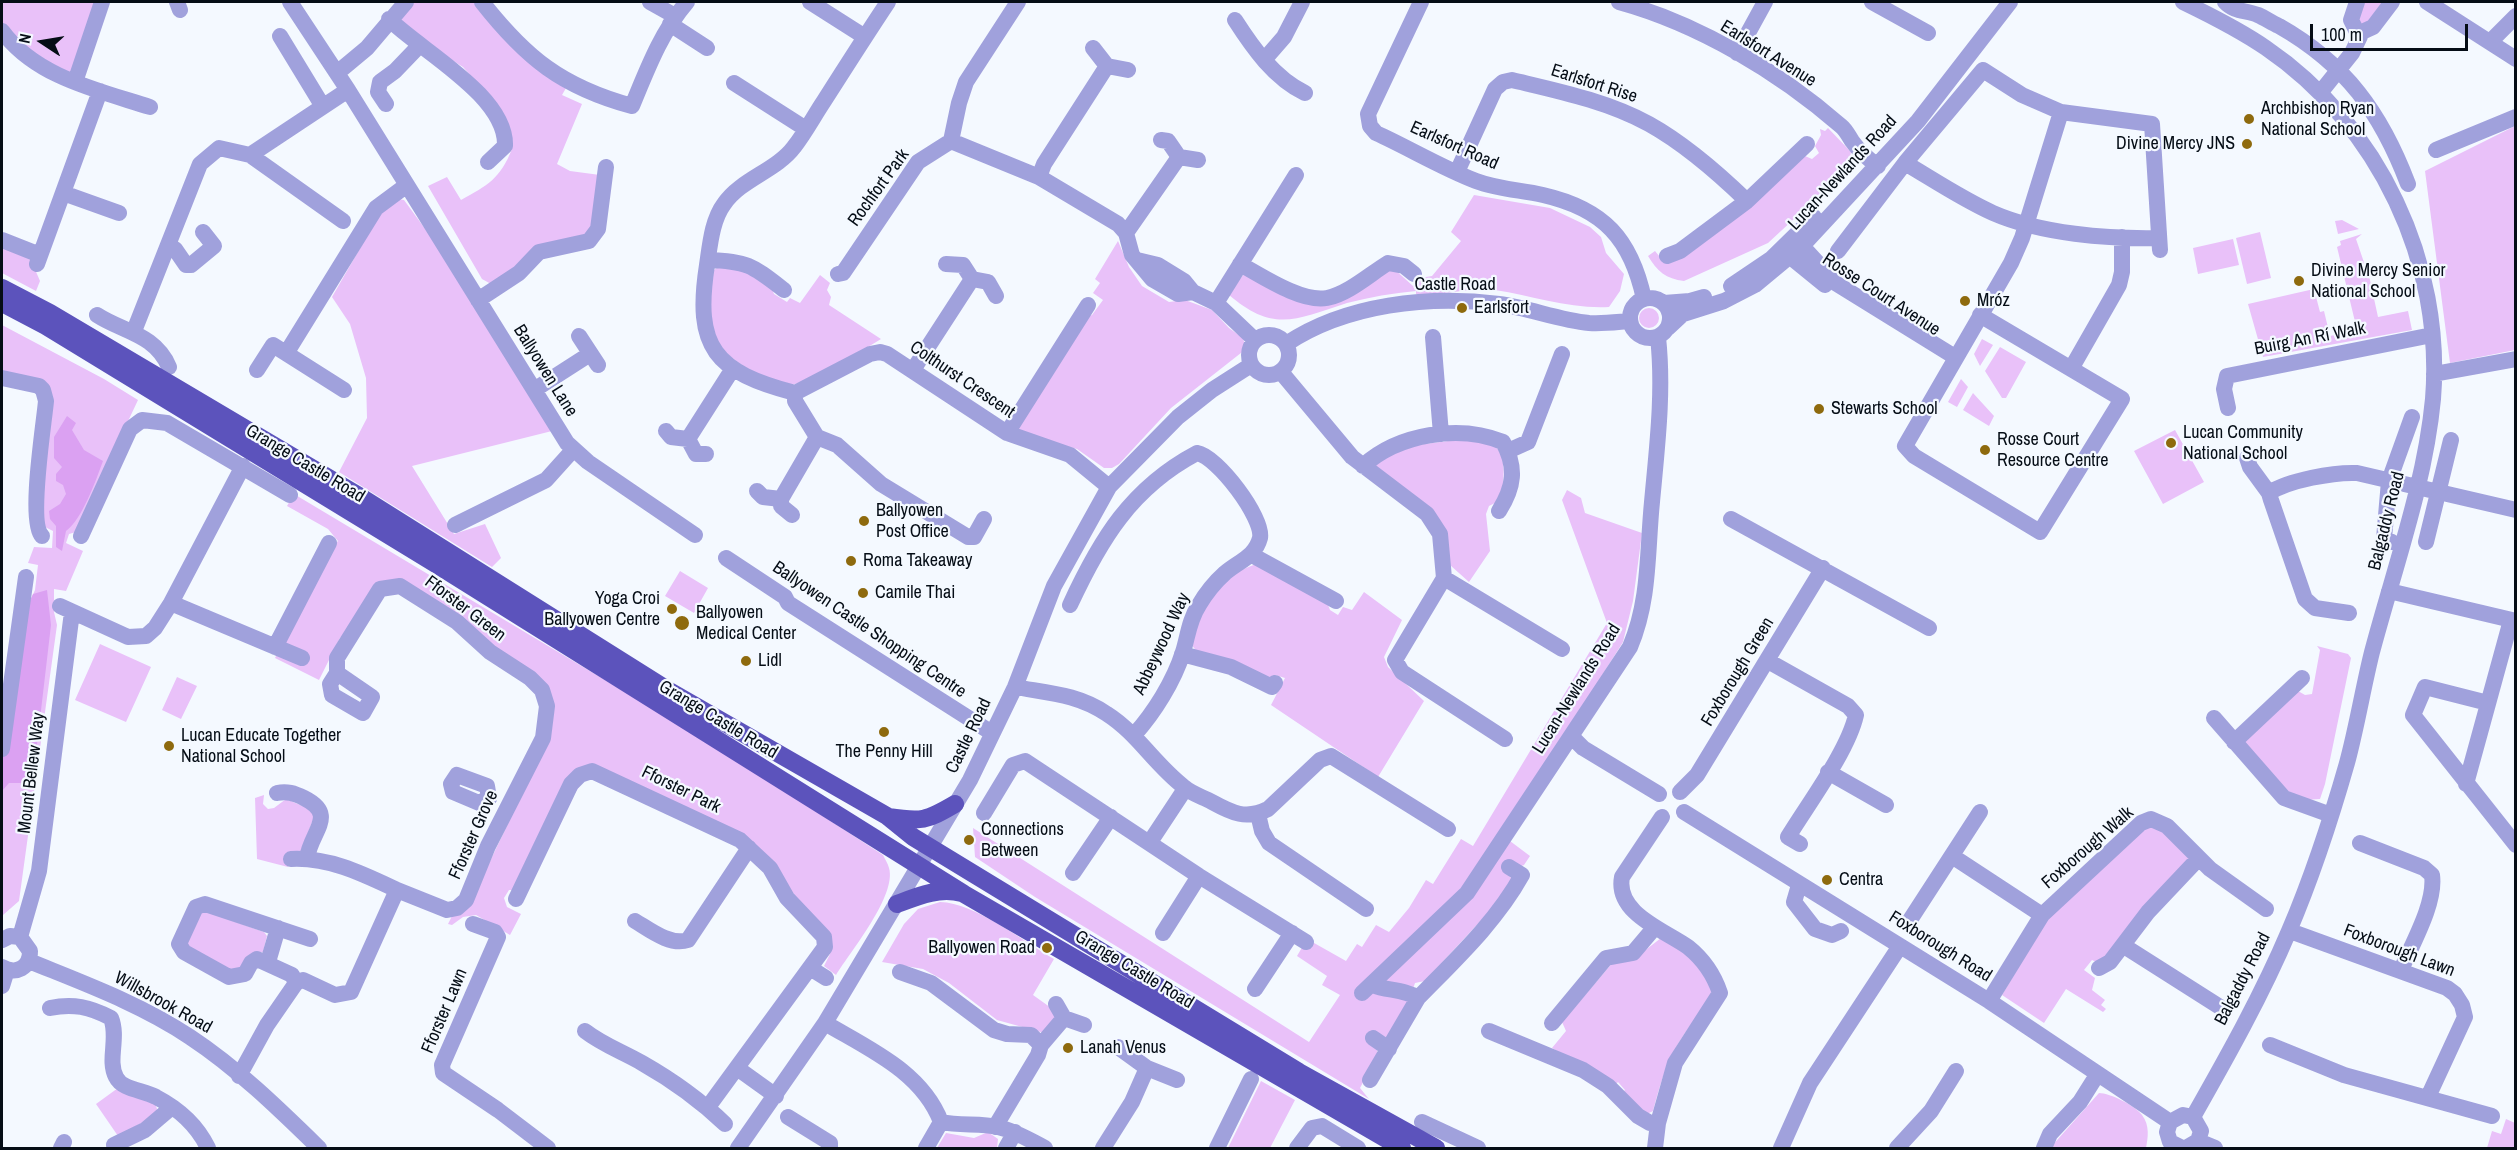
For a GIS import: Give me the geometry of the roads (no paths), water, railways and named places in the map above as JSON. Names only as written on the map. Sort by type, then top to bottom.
[{"type":"main road","name":"Grange Castle Road","points":[[2,288],[50,313],[364,499],[671,692],[887,816],[931,848],[1299,1072],[1436,1149]]},
{"type":"main road","name":"Grange Castle Road","points":[[2,303],[46,326],[921,865],[964,894],[1402,1149]]},
{"type":"main road","points":[[887,816],[914,821],[929,819],[955,804]]},
{"type":"main road","points":[[897,904],[921,895],[949,890],[964,894]]},
{"type":"street","points":[[75,82],[102,2]]},
{"type":"street","name":"Ballyowen Lane","points":[[290,2],[348,90],[573,450],[695,536]]},
{"type":"street","points":[[337,73],[359,55],[406,2]]},
{"type":"street","points":[[482,2],[520,48],[543,67],[596,94],[632,106],[645,72],[672,20],[687,2]]},
{"type":"street","points":[[650,2],[707,48]]},
{"type":"street","points":[[810,2],[865,37]]},
{"type":"street","points":[[888,2],[791,152],[732,193],[723,205],[716,219],[708,260],[702,313],[711,346],[732,370],[763,384],[795,393],[795,401],[817,437],[831,440],[881,484],[968,537],[974,537],[984,519]]},
{"type":"street","points":[[1018,2],[966,82],[951,141],[1039,177],[1118,224],[1126,233],[1132,255],[1137,260],[1158,265],[1184,281],[1193,292],[1216,303],[1256,340]]},
{"type":"street","points":[[1264,60],[1284,37],[1302,2]]},
{"type":"street","name":"Earlsfort Road","points":[[1421,2],[1368,114],[1370,126],[1376,133],[1457,172],[1507,189],[1545,196],[1590,212],[1613,230],[1634,260],[1644,299]]},
{"type":"street","name":"Earlsfort Avenue","points":[[1619,2],[1646,6],[1737,53],[1782,82],[1839,124],[1874,163]]},
{"type":"street","points":[[1737,53],[1765,2]]},
{"type":"street","points":[[1872,2],[1928,33]]},
{"type":"street","name":"Lucan-Newlands Road","points":[[1663,333],[1683,314],[1724,301],[1755,285],[1791,250],[1867,173],[2003,2]]},
{"type":"street","name":"Lucan-Newlands Road","points":[[1874,163],[1959,70],[2010,2]]},
{"type":"street","name":"Balgaddy Road","points":[[2183,2],[2224,22],[2268,49],[2320,93],[2354,132],[2396,200],[2418,259],[2428,301],[2434,374],[2428,433],[2416,487],[2367,672],[2347,762],[2331,816],[2289,931],[2193,1117]]},
{"type":"street","points":[[2225,2],[2236,10],[2257,15],[2280,27],[2340,69],[2367,103],[2409,165],[2408,184]]},
{"type":"street","points":[[2357,2],[2351,20],[2356,30],[2362,32],[2373,27],[2392,2]]},
{"type":"street","points":[[2427,2],[2516,59]]},
{"type":"street","points":[[2490,42],[2516,16]]},
{"type":"street","points":[[389,19],[419,46],[459,75],[500,120],[505,146],[488,162]]},
{"type":"street","points":[[1235,20],[1264,60],[1289,85],[1305,93]]},
{"type":"street","points":[[2320,93],[2358,44],[2362,32]]},
{"type":"street","points":[[280,36],[322,105]]},
{"type":"street","points":[[4,42],[41,67],[75,82],[150,107]]},
{"type":"street","points":[[386,104],[378,92],[380,82],[414,54],[419,46]]},
{"type":"street","points":[[1094,48],[1107,66],[1128,70]]},
{"type":"street","points":[[1039,177],[1044,164],[1107,66]]},
{"type":"street","points":[[1838,251],[1905,163],[1983,70],[2022,95],[2061,112],[2152,124],[2159,244],[2122,237],[2096,237],[2026,224],[1994,214],[1905,163]]},
{"type":"street","name":"Earlsfort Rise","points":[[1457,172],[1495,89],[1503,82],[1512,80],[1602,104],[1649,124],[1698,157],[1747,201]]},
{"type":"street","points":[[734,83],[806,129]]},
{"type":"street","points":[[250,155],[322,105],[348,90]]},
{"type":"street","points":[[2,240],[39,259],[100,91]]},
{"type":"street","points":[[1980,315],[2122,399],[2040,532],[1905,449],[1905,443],[1955,357],[1980,315],[2011,263],[2026,224],[2061,112]]},
{"type":"street","points":[[2436,150],[2516,117]]},
{"type":"street","name":"Rochfort Park","points":[[838,274],[843,273],[918,162],[951,141]]},
{"type":"street","points":[[1161,141],[1168,141],[1179,157],[1198,160]]},
{"type":"street","points":[[1667,256],[1680,250],[1747,201],[1807,144]]},
{"type":"street","points":[[134,331],[200,164],[219,148],[250,155],[343,221]]},
{"type":"street","points":[[1126,233],[1179,157]]},
{"type":"street","points":[[478,300],[519,273],[539,252],[589,241],[598,230],[606,167]]},
{"type":"street","points":[[1216,303],[1296,176]]},
{"type":"street","points":[[287,352],[376,208],[407,185]]},
{"type":"street","points":[[63,193],[116,212]]},
{"type":"street","points":[[168,246],[175,249],[186,265],[191,265],[214,246],[203,232]]},
{"type":"street","points":[[2071,369],[2119,285],[2122,272],[2122,237]]},
{"type":"street","name":"Lucan-Newlands Road","points":[[1644,299],[1654,298],[1664,303],[1690,301],[1729,287],[1791,250]]},
{"type":"street","name":"Rosse Court Avenue","points":[[1791,250],[1837,284],[1955,357]]},
{"type":"street","points":[[708,260],[740,261],[750,265],[784,290]]},
{"type":"street","points":[[1240,264],[1300,295],[1313,298],[1327,298],[1338,294],[1388,263],[1404,266],[1414,274]]},
{"type":"street","points":[[946,264],[963,266],[972,279],[988,282],[996,296]]},
{"type":"street","points":[[913,370],[972,279]]},
{"type":"street","points":[[1644,299],[1634,307],[1630,321],[1633,329],[1641,337],[1663,333]]},
{"type":"street","name":"Castle Road","points":[[1286,344],[1301,334],[1354,314],[1415,303],[1500,304],[1587,322],[1630,321]]},
{"type":"street","name":"Lucan-Newlands Road","points":[[1418,998],[1395,989],[1367,989],[1467,893],[1630,647],[1644,601],[1663,333],[1671,315],[1664,303]]},
{"type":"street","points":[[1007,433],[1088,305]]},
{"type":"street","points":[[97,315],[119,327],[134,331],[161,353],[169,367]]},
{"type":"street","points":[[1272,335],[1286,344],[1290,356],[1281,372],[1262,374],[1251,366],[1250,350],[1256,340],[1272,335]]},
{"type":"street","name":"Buirg An Rí Walk","points":[[2228,408],[2224,389],[2227,376],[2432,335]]},
{"type":"street","points":[[534,390],[594,360],[579,336]]},
{"type":"street","points":[[1433,337],[1442,434]]},
{"type":"street","points":[[257,370],[273,345],[344,390]]},
{"type":"street","name":"Colthurst Crescent","points":[[795,393],[870,354],[880,352],[913,370],[1007,433],[1070,455],[1109,487]]},
{"type":"street","points":[[1508,451],[1528,442],[1562,354]]},
{"type":"street","points":[[2434,374],[2516,359]]},
{"type":"street","name":"Castle Road","points":[[738,1149],[825,1023],[931,848],[1015,687],[1054,586],[1109,487],[1178,417],[1212,390],[1251,366]]},
{"type":"street","points":[[688,439],[732,370]]},
{"type":"street","points":[[1281,372],[1363,466],[1427,514],[1440,534],[1444,578],[1396,653],[1396,664],[1402,672],[1505,739]]},
{"type":"street","points":[[2,378],[39,386],[46,400],[37,489],[36,527],[42,536]]},
{"type":"street","points":[[2392,542],[2384,539],[2389,480],[2412,417]]},
{"type":"street","points":[[81,536],[130,429],[142,420],[167,423],[290,495]]},
{"type":"street","points":[[666,431],[671,437],[688,439]]},
{"type":"street","points":[[1363,466],[1395,445],[1442,434],[1486,435],[1503,442],[1508,451],[1513,483],[1499,511]]},
{"type":"street","points":[[792,515],[781,506],[781,499],[817,437]]},
{"type":"street","points":[[688,439],[696,454],[706,454]]},
{"type":"street","points":[[2426,542],[2451,440]]},
{"type":"street","points":[[455,525],[546,480],[573,450]]},
{"type":"street","points":[[1070,605],[1094,554],[1127,506],[1197,453],[1210,458],[1222,470],[1258,523],[1259,540],[1252,555],[1336,602]]},
{"type":"street","points":[[2247,458],[2250,467],[2270,493],[2305,599],[2315,608],[2349,613]]},
{"type":"street","points":[[243,466],[171,603],[302,658]]},
{"type":"street","points":[[2270,493],[2279,486],[2342,472],[2389,480],[2516,510]]},
{"type":"street","points":[[757,491],[764,497],[781,499]]},
{"type":"street","points":[[1731,519],[1929,628]]},
{"type":"street","points":[[275,647],[329,543]]},
{"type":"street","name":"Abbeywood Way","points":[[1134,735],[1156,705],[1182,654],[1189,624],[1199,603],[1225,573],[1252,555]]},
{"type":"street","name":"Ballyowen Castle Shopping Centre","points":[[726,558],[785,597],[788,603],[992,733]]},
{"type":"street","name":"Foxborough Green","points":[[1680,792],[1697,775],[1823,568]]},
{"type":"street","points":[[2,749],[26,577]]},
{"type":"street","points":[[1444,578],[1562,649]]},
{"type":"street","name":"Fforster Green","points":[[337,673],[337,658],[380,590],[400,586],[457,622],[490,652],[530,678],[542,690]]},
{"type":"street","points":[[2389,591],[2513,621],[2466,784]]},
{"type":"street","name":"Mount Bellew Way","points":[[20,937],[39,871],[66,609],[137,638],[146,636],[155,628],[171,603]]},
{"type":"street","points":[[1182,654],[1231,667],[1272,687],[1275,683]]},
{"type":"street","points":[[1768,661],[1848,706],[1856,715],[1850,732],[1828,772],[1788,837],[1800,844]]},
{"type":"street","points":[[2234,742],[2302,678]]},
{"type":"street","points":[[1015,687],[1060,693],[1088,703],[1108,714],[1134,735],[1148,753],[1185,789],[1236,815],[1258,814],[1268,809],[1320,760],[1330,756],[1448,829]]},
{"type":"street","points":[[2488,703],[2425,687],[2414,715],[2516,845]]},
{"type":"street","name":"Fforster Grove","points":[[396,890],[447,909],[457,908],[466,900],[508,806],[543,738],[547,706],[542,690]]},
{"type":"street","points":[[2214,718],[2284,798],[2331,816]]},
{"type":"street","points":[[1572,737],[1583,748],[1659,794]]},
{"type":"street","points":[[984,813],[1013,765],[1025,761],[1299,938],[1256,989]]},
{"type":"street","name":"Fforster Park","points":[[516,899],[571,784],[580,774],[592,771],[740,840],[770,868],[787,898],[824,937],[825,947],[708,1107]]},
{"type":"street","points":[[1828,772],[1886,805]]},
{"type":"street","points":[[1150,842],[1185,789]]},
{"type":"street","points":[[1659,794],[1671,789],[1680,792],[1685,799],[1684,812],[1676,818],[1662,817]]},
{"type":"street","points":[[239,1076],[267,1025],[296,983],[303,980],[334,995],[351,992],[396,890],[360,873],[299,859],[309,848],[322,817],[321,811],[317,805],[301,796],[287,791],[277,793]]},
{"type":"street","points":[[1659,794],[1656,804],[1662,817]]},
{"type":"street","points":[[489,798],[508,806]]},
{"type":"street","name":"Foxborough Road","points":[[1684,812],[1799,885],[1989,1000],[2097,1075],[2170,1122]]},
{"type":"street","points":[[1910,920],[1980,812]]},
{"type":"street","points":[[1258,814],[1262,831],[1269,843],[1366,909]]},
{"type":"street","points":[[1073,873],[1111,817]]},
{"type":"street","points":[[1655,1149],[1658,1123],[1675,1063],[1720,993],[1715,978],[1689,948],[1655,927],[1622,897],[1620,889],[1626,870],[1662,817]]},
{"type":"street","name":"Foxborough Walk","points":[[1989,1000],[2043,915],[2141,823],[2158,820],[2229,885],[2266,909]]},
{"type":"street","points":[[2360,843],[2424,868],[2432,875],[2434,886],[2430,901],[2401,970]]},
{"type":"street","points":[[635,921],[666,938],[680,943],[688,940],[750,848]]},
{"type":"street","points":[[1952,856],[2043,915]]},
{"type":"street","points":[[2099,968],[2110,962],[2148,912],[2199,858]]},
{"type":"street","points":[[1370,1080],[1418,998],[1483,930],[1516,871]]},
{"type":"street","points":[[1163,933],[1200,876]]},
{"type":"street","points":[[1799,885],[1794,902],[1815,929],[1832,935],[1840,931]]},
{"type":"street","points":[[296,983],[292,975],[268,962],[257,959],[250,963],[245,974],[229,977],[184,952],[179,944],[200,904],[216,906],[310,939]]},
{"type":"street","name":"Fforster Lawn","points":[[473,924],[495,932],[498,937],[442,1065],[443,1073],[498,1110],[548,1149]]},
{"type":"street","points":[[1552,1023],[1606,958],[1633,953],[1655,927]]},
{"type":"street","points":[[268,962],[278,928]]},
{"type":"street","name":"Foxborough Lawn","points":[[2289,931],[2401,970],[2447,988],[2455,994],[2462,1005],[2465,1017],[2428,1097]]},
{"type":"street","points":[[2,940],[10,936],[20,937],[29,946],[28,961],[21,969],[4,968],[2,986]]},
{"type":"street","points":[[1780,1149],[1810,1083],[1900,946]]},
{"type":"street","points":[[2124,946],[2220,1008]]},
{"type":"street","name":"Willsbrook Road","points":[[28,961],[129,1003],[190,1037],[239,1076],[319,1149]]},
{"type":"street","points":[[810,968],[826,978]]},
{"type":"street","points":[[900,972],[931,983],[994,1030],[1007,1034],[1031,1035],[1041,1045]]},
{"type":"street","points":[[50,1008],[74,1005],[89,1007],[111,1018],[116,1029],[112,1066],[116,1078],[123,1085],[141,1089],[172,1107],[201,1132],[208,1149]]},
{"type":"street","points":[[995,1127],[1060,1011],[1084,1025]]},
{"type":"street","points":[[825,1023],[902,1070],[922,1088],[935,1106],[941,1122],[926,1149]]},
{"type":"street","points":[[585,1031],[603,1044],[667,1078],[708,1107],[725,1124]]},
{"type":"street","points":[[1489,1031],[1583,1070],[1608,1086],[1638,1116],[1650,1123],[1658,1123]]},
{"type":"street","points":[[1373,1038],[1389,1049]]},
{"type":"street","points":[[2270,1045],[2344,1075],[2492,1116]]},
{"type":"street","points":[[1118,1047],[1148,1068],[1177,1080]]},
{"type":"street","points":[[737,1068],[776,1096]]},
{"type":"street","points":[[1103,1149],[1132,1102],[1148,1068]]},
{"type":"street","points":[[1897,1149],[1931,1112],[1956,1071]]},
{"type":"street","points":[[2044,1149],[2050,1134],[2080,1102],[2097,1075]]},
{"type":"street","points":[[1217,1149],[1251,1079]]},
{"type":"street","points":[[114,1145],[145,1131],[172,1107]]},
{"type":"street","points":[[2183,1147],[2200,1126],[2193,1117],[2178,1116],[2170,1122],[2168,1137],[2183,1147],[2215,1149]]},
{"type":"street","points":[[788,1117],[830,1143],[830,1149]]},
{"type":"street","points":[[941,1122],[959,1126],[995,1127],[1015,1132],[1045,1149]]},
{"type":"street","points":[[1422,1122],[1478,1149]]},
{"type":"street","points":[[1298,1149],[1312,1128],[1322,1126],[1358,1149]]},
{"type":"street","points":[[1006,1149],[1015,1132]]},
{"type":"place","name":"Archbishop Ryan National School","points":[[2249,119]]},
{"type":"place","name":"Divine Mercy JNS","points":[[2247,144]]},
{"type":"place","name":"Divine Mercy Senior National School","points":[[2299,281]]},
{"type":"place","name":"Mróz","points":[[1965,301]]},
{"type":"place","name":"Earlsfort","points":[[1462,308]]},
{"type":"place","name":"Stewarts School","points":[[1819,409]]},
{"type":"place","name":"Lucan Community National School","points":[[2171,443]]},
{"type":"place","name":"Rosse Court Resource Centre","points":[[1985,450]]},
{"type":"place","name":"Ballyowen Post Office","points":[[864,521]]},
{"type":"place","name":"Roma Takeaway","points":[[851,561]]},
{"type":"place","name":"Camile Thai","points":[[863,593]]},
{"type":"place","name":"Yoga Croi Ballyowen Centre","points":[[672,609]]},
{"type":"place","name":"Ballyowen Medical Center","points":[[682,623]]},
{"type":"place","name":"Lidl","points":[[746,661]]},
{"type":"place","name":"The Penny Hill","points":[[884,732]]},
{"type":"place","name":"Lucan Educate Together National School","points":[[169,746]]},
{"type":"place","name":"Connections Between","points":[[969,840]]},
{"type":"place","name":"Centra","points":[[1827,880]]},
{"type":"place","name":"Ballyowen Road","points":[[1047,948]]},
{"type":"place","name":"Lanah Venus","points":[[1068,1048]]}]
